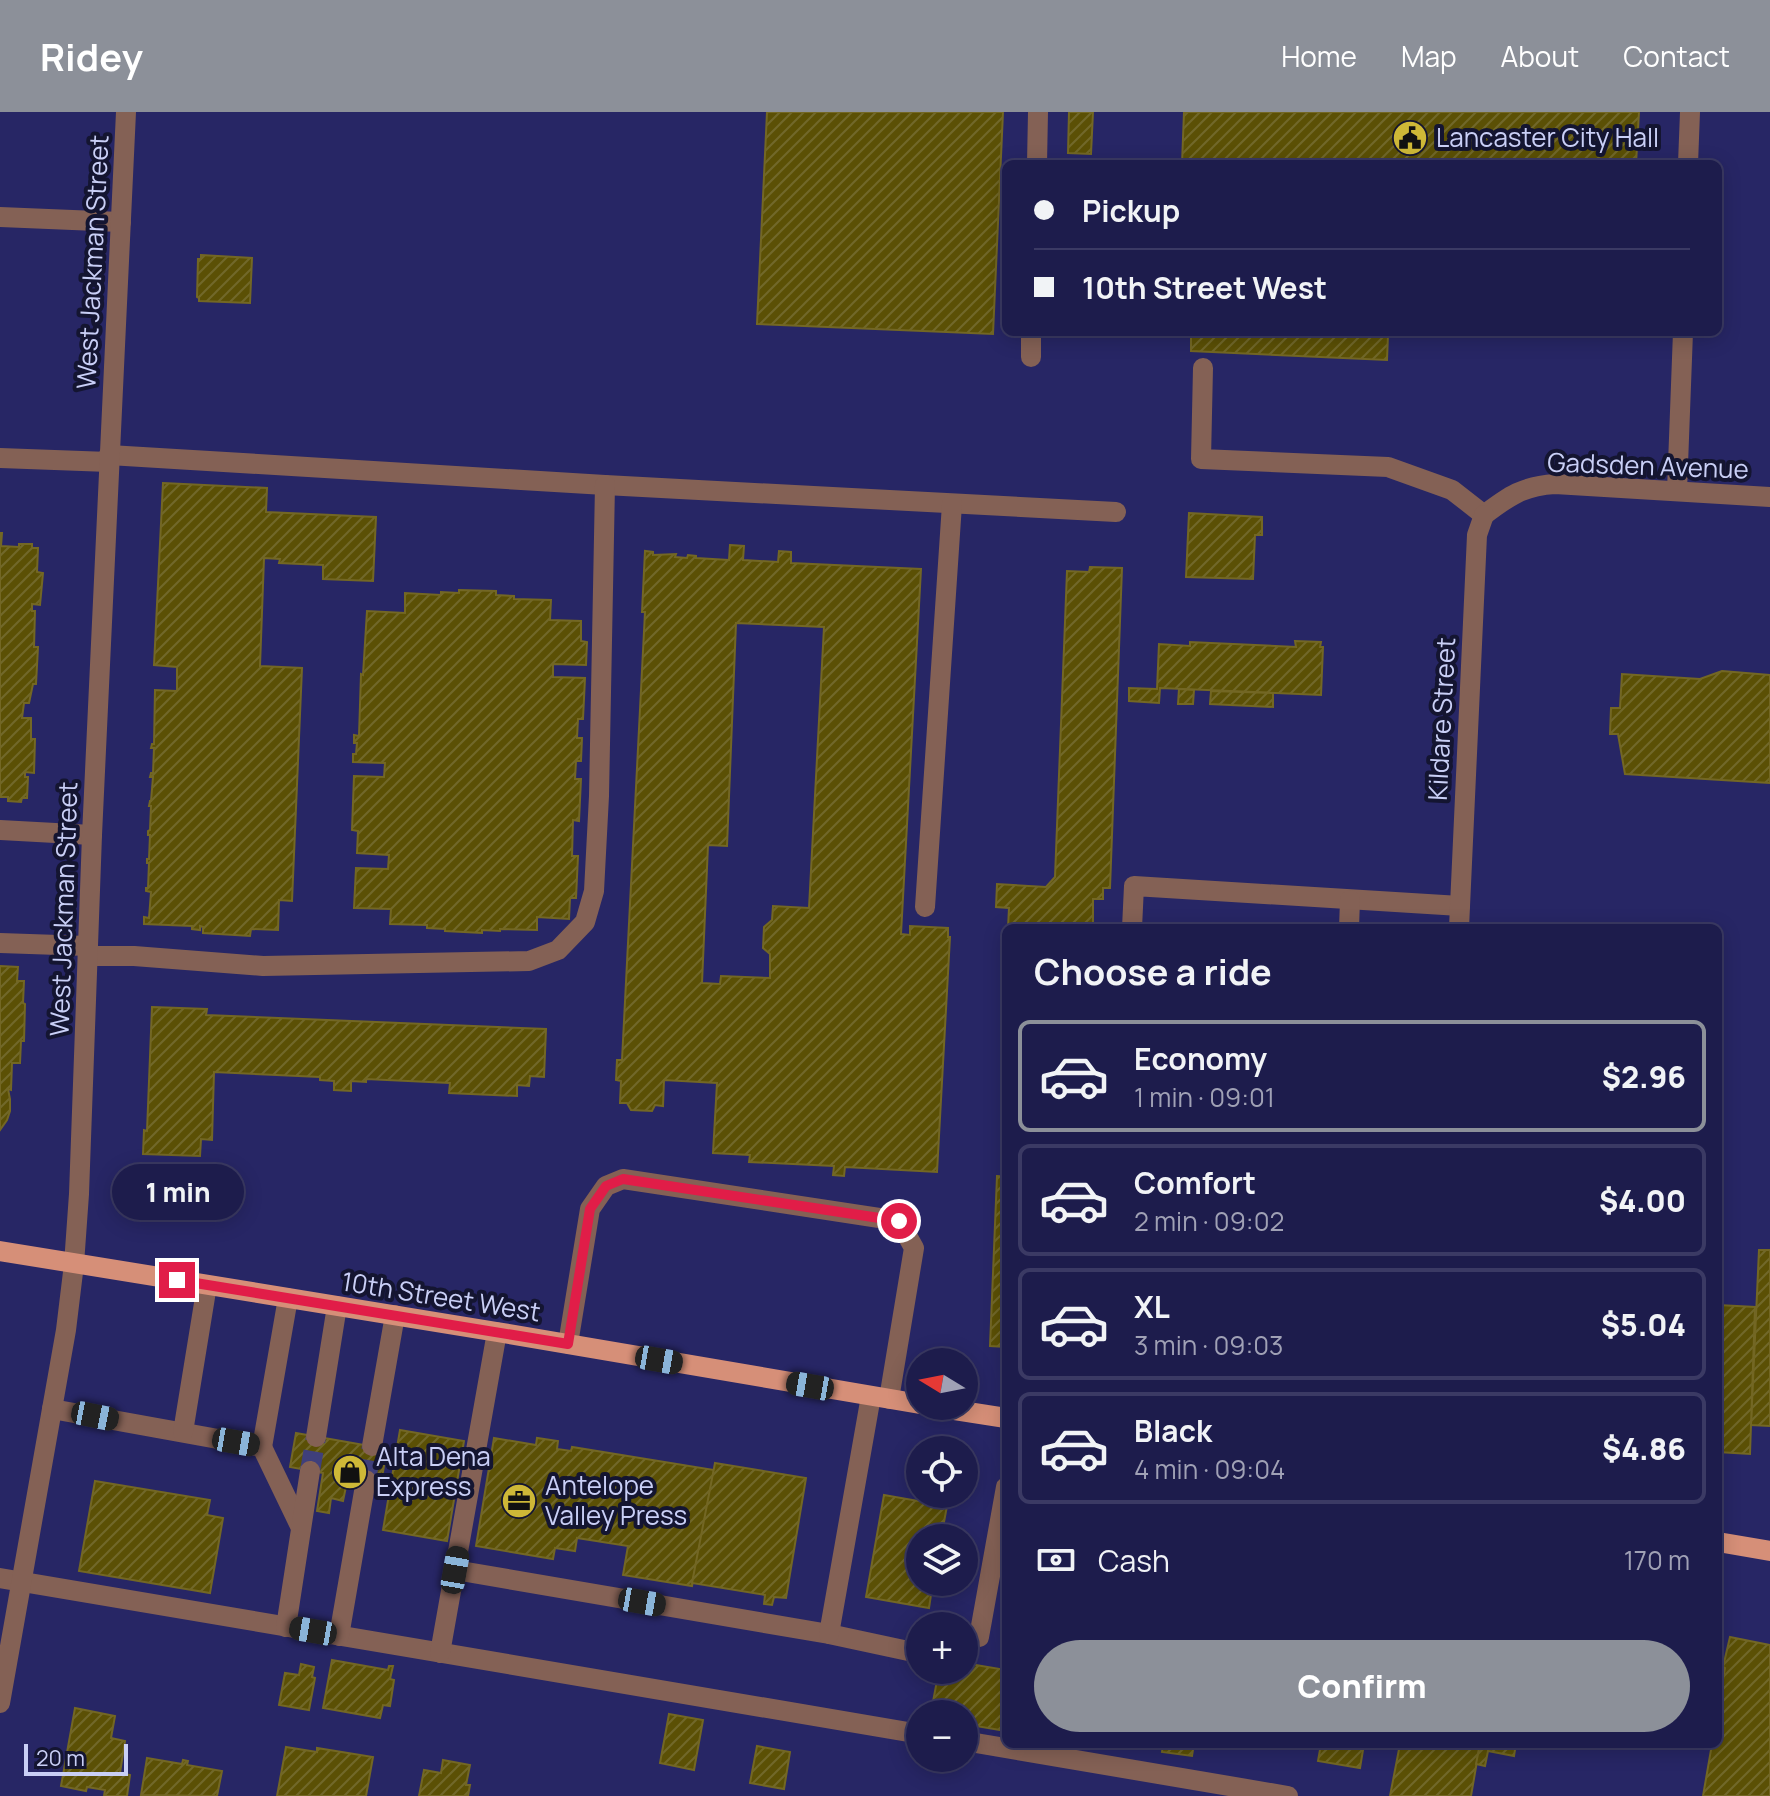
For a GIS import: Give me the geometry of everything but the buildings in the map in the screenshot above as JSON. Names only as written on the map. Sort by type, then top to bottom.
[{"type":"main road","name":"10th Street West","points":[[0,1251],[906,1402]]},
{"type":"main road","points":[[978,1414],[1002,1417]]},
{"type":"main road","points":[[1722,1543],[1770,1551]]},
{"type":"street","name":"West Jackman Street","points":[[0,1703],[66,1330],[74,1264],[126,112]]},
{"type":"street","points":[[1037,160],[1038,112]]},
{"type":"street","points":[[1688,160],[1690,112]]},
{"type":"street","points":[[0,217],[121,222]]},
{"type":"street","points":[[1031,336],[1031,357]]},
{"type":"street","points":[[1677,491],[1683,336]]},
{"type":"street","points":[[1203,368],[1201,459],[1388,467],[1452,490],[1484,515]]},
{"type":"street","points":[[0,458],[109,459],[1116,512]]},
{"type":"street","points":[[0,943],[263,966],[529,961],[558,950],[585,922],[594,891],[599,796],[605,485]]},
{"type":"street","name":"Gadsden Avenue","points":[[1484,515],[1510,495],[1538,485],[1770,497]]},
{"type":"street","points":[[925,907],[952,504]]},
{"type":"street","name":"Kildare Street","points":[[1459,924],[1477,535],[1484,515]]},
{"type":"street","points":[[0,830],[92,835]]},
{"type":"street","points":[[1132,924],[1134,886],[1460,906]]},
{"type":"street","points":[[1349,924],[1350,900]]},
{"type":"street","points":[[568,1344],[590,1209],[606,1186],[614,1182],[623,1179],[899,1221],[914,1248],[829,1634]]},
{"type":"street","points":[[183,1432],[207,1285]]},
{"type":"street","points":[[288,1298],[262,1447],[301,1528]]},
{"type":"street","points":[[316,1437],[337,1306]]},
{"type":"street","points":[[372,1446],[395,1315]]},
{"type":"street","points":[[440,1653],[497,1332]]},
{"type":"street","points":[[52,1409],[262,1447]]},
{"type":"street","points":[[286,1627],[310,1471]]},
{"type":"street","points":[[339,1636],[366,1480]]},
{"type":"street","points":[[978,1637],[1002,1509]]},
{"type":"street","points":[[455,1570],[829,1634],[906,1650]]},
{"type":"street","points":[[0,1578],[906,1732]]},
{"type":"street","points":[[978,1743],[1002,1747]]},
{"type":"street","points":[[1005,1748],[1288,1796]]},
{"type":"tunnel","points":[[310,1471],[316,1437]]},
{"type":"tunnel","points":[[366,1480],[372,1446]]},
{"type":"place","name":"Lancaster City Hall","points":[[1410,138]]},
{"type":"place","name":"Alta Dena Express","points":[[350,1472]]},
{"type":"place","name":"Antelope Valley Press","points":[[519,1501]]},
{"type":"route","points":[[177,1280],[568,1344],[590,1209],[606,1186],[623,1179],[899,1221]]}]
